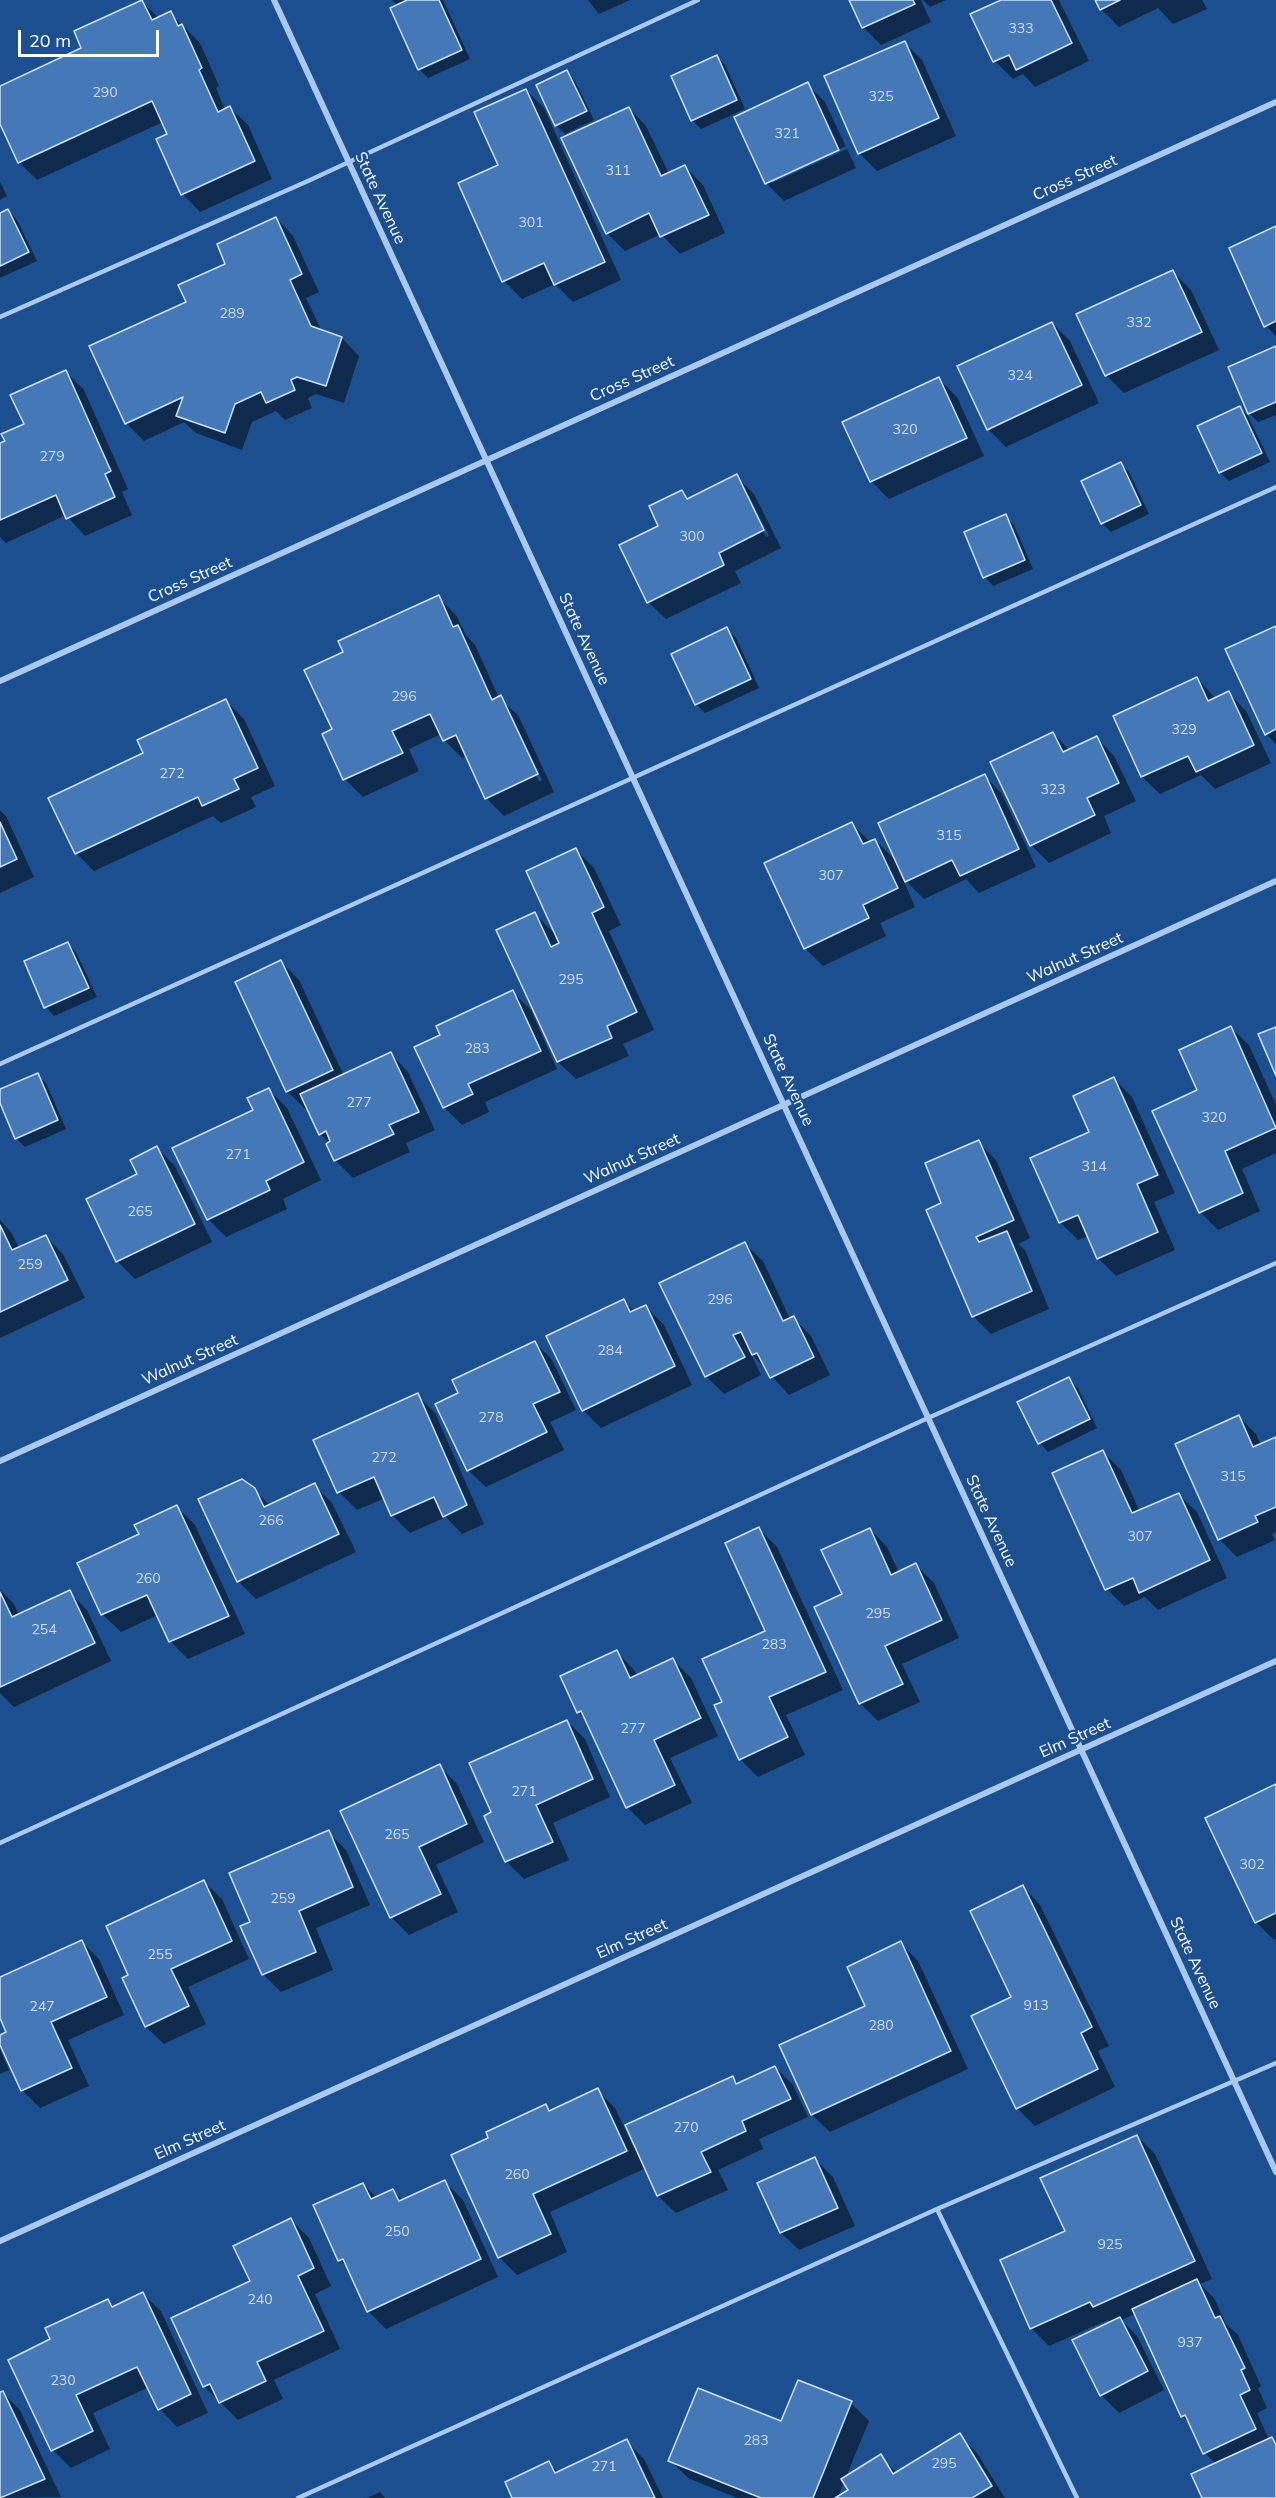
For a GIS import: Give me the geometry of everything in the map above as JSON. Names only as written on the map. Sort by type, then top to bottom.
[{"type":"street","name":"State Avenue","points":[[274,0],[1276,2172]]},
{"type":"street","name":"Cross Street","points":[[0,681],[1276,102]]},
{"type":"street","name":"Walnut Street","points":[[0,1461],[1276,882]]},
{"type":"street","name":"Elm Street","points":[[0,2241],[1276,1661]]},
{"type":"lane","points":[[0,317],[349,162],[698,0]]},
{"type":"lane","points":[[0,1064],[1276,487]]},
{"type":"lane","points":[[0,1843],[928,1418],[1276,1263]]},
{"type":"lane","points":[[298,2498],[937,2209],[1276,2063]]},
{"type":"lane","points":[[937,2209],[1077,2498]]},
{"type":"building","points":[[142,0],[152,20],[171,11],[178,26],[182,24],[202,68],[199,70],[218,112],[230,106],[255,161],[181,195],[156,139],[167,134],[152,101],[18,163],[0,124],[0,86],[81,48],[74,31]]},
{"type":"building","points":[[407,0],[439,0],[462,50],[418,70],[390,8]]},
{"type":"building","points":[[849,0],[913,0],[915,4],[862,28]]},
{"type":"building","points":[[1001,0],[1051,0],[1072,43],[1016,70],[1009,55],[993,62],[970,14]]},
{"type":"building","points":[[1095,0],[1120,0],[1100,10]]},
{"type":"building","points":[[905,41],[939,118],[858,154],[824,76]]},
{"type":"building","points":[[717,55],[737,100],[691,121],[671,76]]},
{"type":"building","points":[[567,70],[587,111],[555,126],[536,85]]},
{"type":"building","points":[[808,82],[839,150],[765,184],[734,117]]},
{"type":"building","points":[[526,89],[605,262],[554,285],[544,263],[502,282],[458,183],[498,165],[474,112]]},
{"type":"building","points":[[629,107],[661,176],[685,165],[709,215],[660,237],[649,213],[606,234],[561,138]]},
{"type":"building","points":[[8,209],[29,252],[0,266],[0,213]]},
{"type":"building","points":[[276,217],[302,274],[290,280],[311,326],[342,337],[326,386],[297,377],[291,380],[295,390],[266,403],[261,392],[235,404],[225,433],[176,416],[183,397],[125,424],[89,346],[186,302],[178,285],[225,264],[217,244]]},
{"type":"building","points":[[1276,226],[1276,321],[1264,327],[1229,248]]},
{"type":"building","points":[[1173,270],[1202,332],[1105,376],[1076,314]]},
{"type":"building","points":[[1052,322],[1082,385],[987,430],[957,366]]},
{"type":"building","points":[[1276,346],[1276,402],[1248,414],[1228,367]]},
{"type":"building","points":[[66,370],[111,471],[105,474],[115,497],[66,519],[56,495],[0,520],[0,443],[5,441],[1,434],[24,424],[10,395]]},
{"type":"building","points":[[939,377],[967,438],[870,482],[842,422]]},
{"type":"building","points":[[1240,406],[1262,453],[1219,473],[1197,426]]},
{"type":"building","points":[[1121,462],[1141,505],[1101,524],[1081,481]]},
{"type":"building","points":[[737,474],[764,530],[719,553],[724,565],[647,603],[619,545],[658,526],[649,506],[682,490],[687,499]]},
{"type":"building","points":[[1006,514],[1025,560],[983,578],[964,532]]},
{"type":"building","points":[[439,595],[453,627],[458,625],[492,700],[501,695],[538,774],[485,799],[456,735],[443,741],[430,714],[392,731],[403,753],[343,780],[322,734],[332,729],[304,670],[343,652],[338,641]]},
{"type":"building","points":[[1276,626],[1276,729],[1265,735],[1225,649]]},
{"type":"building","points":[[727,627],[751,679],[695,705],[671,654]]},
{"type":"building","points":[[1197,677],[1208,701],[1229,691],[1254,745],[1196,772],[1188,756],[1141,777],[1113,716]]},
{"type":"building","points":[[226,699],[258,768],[234,779],[239,789],[202,806],[198,797],[75,854],[48,798],[143,753],[137,740]]},
{"type":"building","points":[[1053,732],[1063,752],[1097,736],[1119,783],[1087,798],[1095,815],[1030,846],[990,762]]},
{"type":"building","points":[[985,774],[1019,849],[960,876],[952,860],[905,882],[878,823]]},
{"type":"building","points":[[0,822],[17,859],[0,867]]},
{"type":"building","points":[[852,822],[863,844],[875,839],[898,888],[863,905],[869,918],[804,949],[764,863]]},
{"type":"building","points":[[576,848],[604,907],[592,913],[637,1012],[607,1026],[612,1038],[557,1062],[496,930],[535,912],[551,947],[559,943],[526,871]]},
{"type":"building","points":[[68,942],[89,988],[44,1008],[24,961]]},
{"type":"building","points":[[281,960],[333,1070],[286,1092],[235,982]]},
{"type":"building","points":[[513,990],[541,1051],[468,1084],[473,1094],[443,1108],[414,1047],[440,1035],[436,1026]]},
{"type":"building","points":[[1231,1026],[1276,1128],[1225,1151],[1243,1193],[1199,1213],[1152,1111],[1197,1090],[1179,1050]]},
{"type":"building","points":[[1276,1027],[1276,1076],[1258,1034]]},
{"type":"building","points":[[391,1052],[419,1112],[389,1125],[394,1134],[334,1161],[326,1144],[330,1141],[326,1131],[319,1135],[300,1094]]},
{"type":"building","points":[[38,1073],[58,1120],[15,1139],[0,1103],[0,1089]]},
{"type":"building","points":[[1114,1077],[1158,1175],[1137,1184],[1158,1232],[1097,1259],[1078,1215],[1059,1223],[1030,1158],[1089,1132],[1073,1096]]},
{"type":"building","points":[[269,1088],[304,1162],[266,1181],[270,1190],[207,1220],[172,1148],[253,1110],[247,1098]]},
{"type":"building","points":[[979,1140],[1014,1220],[976,1237],[979,1242],[1007,1231],[1032,1291],[972,1317],[926,1210],[941,1203],[925,1163]]},
{"type":"building","points":[[157,1146],[195,1224],[116,1262],[86,1199],[137,1174],[130,1160]]},
{"type":"building","points":[[0,1225],[12,1250],[46,1235],[68,1280],[0,1312]]},
{"type":"building","points":[[745,1242],[783,1321],[794,1316],[814,1357],[770,1378],[757,1353],[752,1355],[741,1332],[733,1335],[745,1357],[705,1377],[659,1283]]},
{"type":"building","points":[[624,1299],[630,1312],[646,1305],[675,1366],[582,1411],[546,1336]]},
{"type":"building","points":[[535,1341],[560,1392],[533,1404],[547,1432],[467,1471],[435,1404],[458,1393],[452,1380]]},
{"type":"building","points":[[1069,1377],[1090,1419],[1038,1444],[1017,1402]]},
{"type":"building","points":[[418,1393],[467,1505],[443,1517],[434,1497],[391,1516],[374,1477],[337,1493],[313,1440]]},
{"type":"building","points":[[1239,1415],[1253,1447],[1276,1437],[1276,1507],[1255,1516],[1258,1522],[1218,1540],[1175,1444]]},
{"type":"building","points":[[1103,1450],[1132,1513],[1179,1493],[1210,1560],[1139,1593],[1133,1578],[1105,1590],[1052,1473]]},
{"type":"building","points":[[242,1479],[255,1488],[264,1507],[315,1483],[339,1534],[237,1582],[198,1499]]},
{"type":"building","points":[[177,1505],[229,1616],[169,1642],[147,1595],[101,1615],[77,1563],[139,1534],[134,1525]]},
{"type":"building","points":[[759,1527],[826,1672],[769,1697],[788,1737],[739,1760],[714,1705],[722,1702],[702,1659],[765,1631],[725,1543]]},
{"type":"building","points":[[870,1528],[891,1575],[916,1563],[942,1620],[885,1646],[903,1684],[859,1704],[814,1607],[842,1594],[821,1550]]},
{"type":"building","points":[[70,1590],[95,1643],[0,1687],[0,1592],[12,1617]]},
{"type":"building","points":[[617,1650],[630,1678],[673,1658],[701,1718],[654,1740],[675,1785],[626,1808],[581,1711],[577,1713],[560,1676]]},
{"type":"building","points":[[567,1720],[593,1779],[536,1805],[553,1842],[505,1862],[484,1816],[491,1812],[469,1763]]},
{"type":"building","points":[[440,1764],[467,1824],[419,1847],[441,1894],[390,1918],[340,1811]]},
{"type":"building","points":[[1276,1784],[1276,1913],[1255,1923],[1205,1818]]},
{"type":"building","points":[[329,1830],[353,1887],[299,1911],[316,1952],[262,1975],[240,1926],[250,1922],[229,1873]]},
{"type":"building","points":[[204,1880],[232,1941],[171,1969],[189,2006],[145,2027],[122,1978],[128,1975],[106,1926]]},
{"type":"building","points":[[1023,1885],[1092,2027],[1081,2033],[1098,2069],[1016,2109],[971,2016],[1011,1997],[970,1911]]},
{"type":"building","points":[[82,1940],[107,1997],[51,2022],[72,2068],[21,2091],[0,2045],[0,2035],[6,2032],[0,2018],[0,1977]]},
{"type":"building","points":[[901,1941],[951,2051],[811,2115],[779,2045],[865,2006],[847,1967]]},
{"type":"building","points":[[775,2066],[791,2099],[742,2121],[746,2131],[701,2152],[711,2172],[657,2196],[625,2125],[733,2076],[736,2084]]},
{"type":"building","points":[[598,2088],[627,2151],[533,2194],[551,2234],[498,2258],[451,2155],[488,2138],[486,2132],[546,2104],[549,2111]]},
{"type":"building","points":[[1137,2135],[1195,2261],[1093,2307],[1090,2302],[1030,2329],[1000,2260],[1065,2231],[1040,2178]]},
{"type":"building","points":[[815,2157],[838,2208],[780,2233],[757,2183]]},
{"type":"building","points":[[445,2180],[481,2259],[367,2312],[343,2259],[338,2261],[313,2205],[363,2183],[371,2199],[393,2189],[399,2201]]},
{"type":"building","points":[[291,2218],[314,2268],[298,2276],[324,2331],[257,2362],[266,2381],[219,2403],[210,2384],[203,2387],[171,2318],[250,2281],[233,2246]]},
{"type":"building","points":[[1197,2279],[1215,2318],[1220,2316],[1245,2368],[1241,2370],[1250,2390],[1240,2395],[1256,2429],[1203,2454],[1185,2415],[1181,2417],[1132,2309]]},
{"type":"building","points":[[143,2292],[191,2394],[158,2410],[137,2367],[76,2395],[93,2431],[51,2451],[8,2360],[50,2339],[45,2328],[108,2299],[112,2307]]},
{"type":"building","points":[[1120,2317],[1148,2371],[1100,2396],[1072,2340]]},
{"type":"building","points":[[798,2380],[852,2401],[813,2498],[761,2498],[668,2461],[698,2388],[781,2421]]},
{"type":"building","points":[[3,2391],[45,2479],[0,2498],[0,2392]]},
{"type":"building","points":[[960,2433],[992,2486],[972,2498],[835,2498],[848,2490],[841,2479],[881,2454],[893,2474]]},
{"type":"building","points":[[1272,2437],[1276,2445],[1276,2498],[1202,2498],[1191,2474]]},
{"type":"building","points":[[627,2439],[655,2498],[512,2498],[505,2482],[549,2461],[555,2473]]}]
